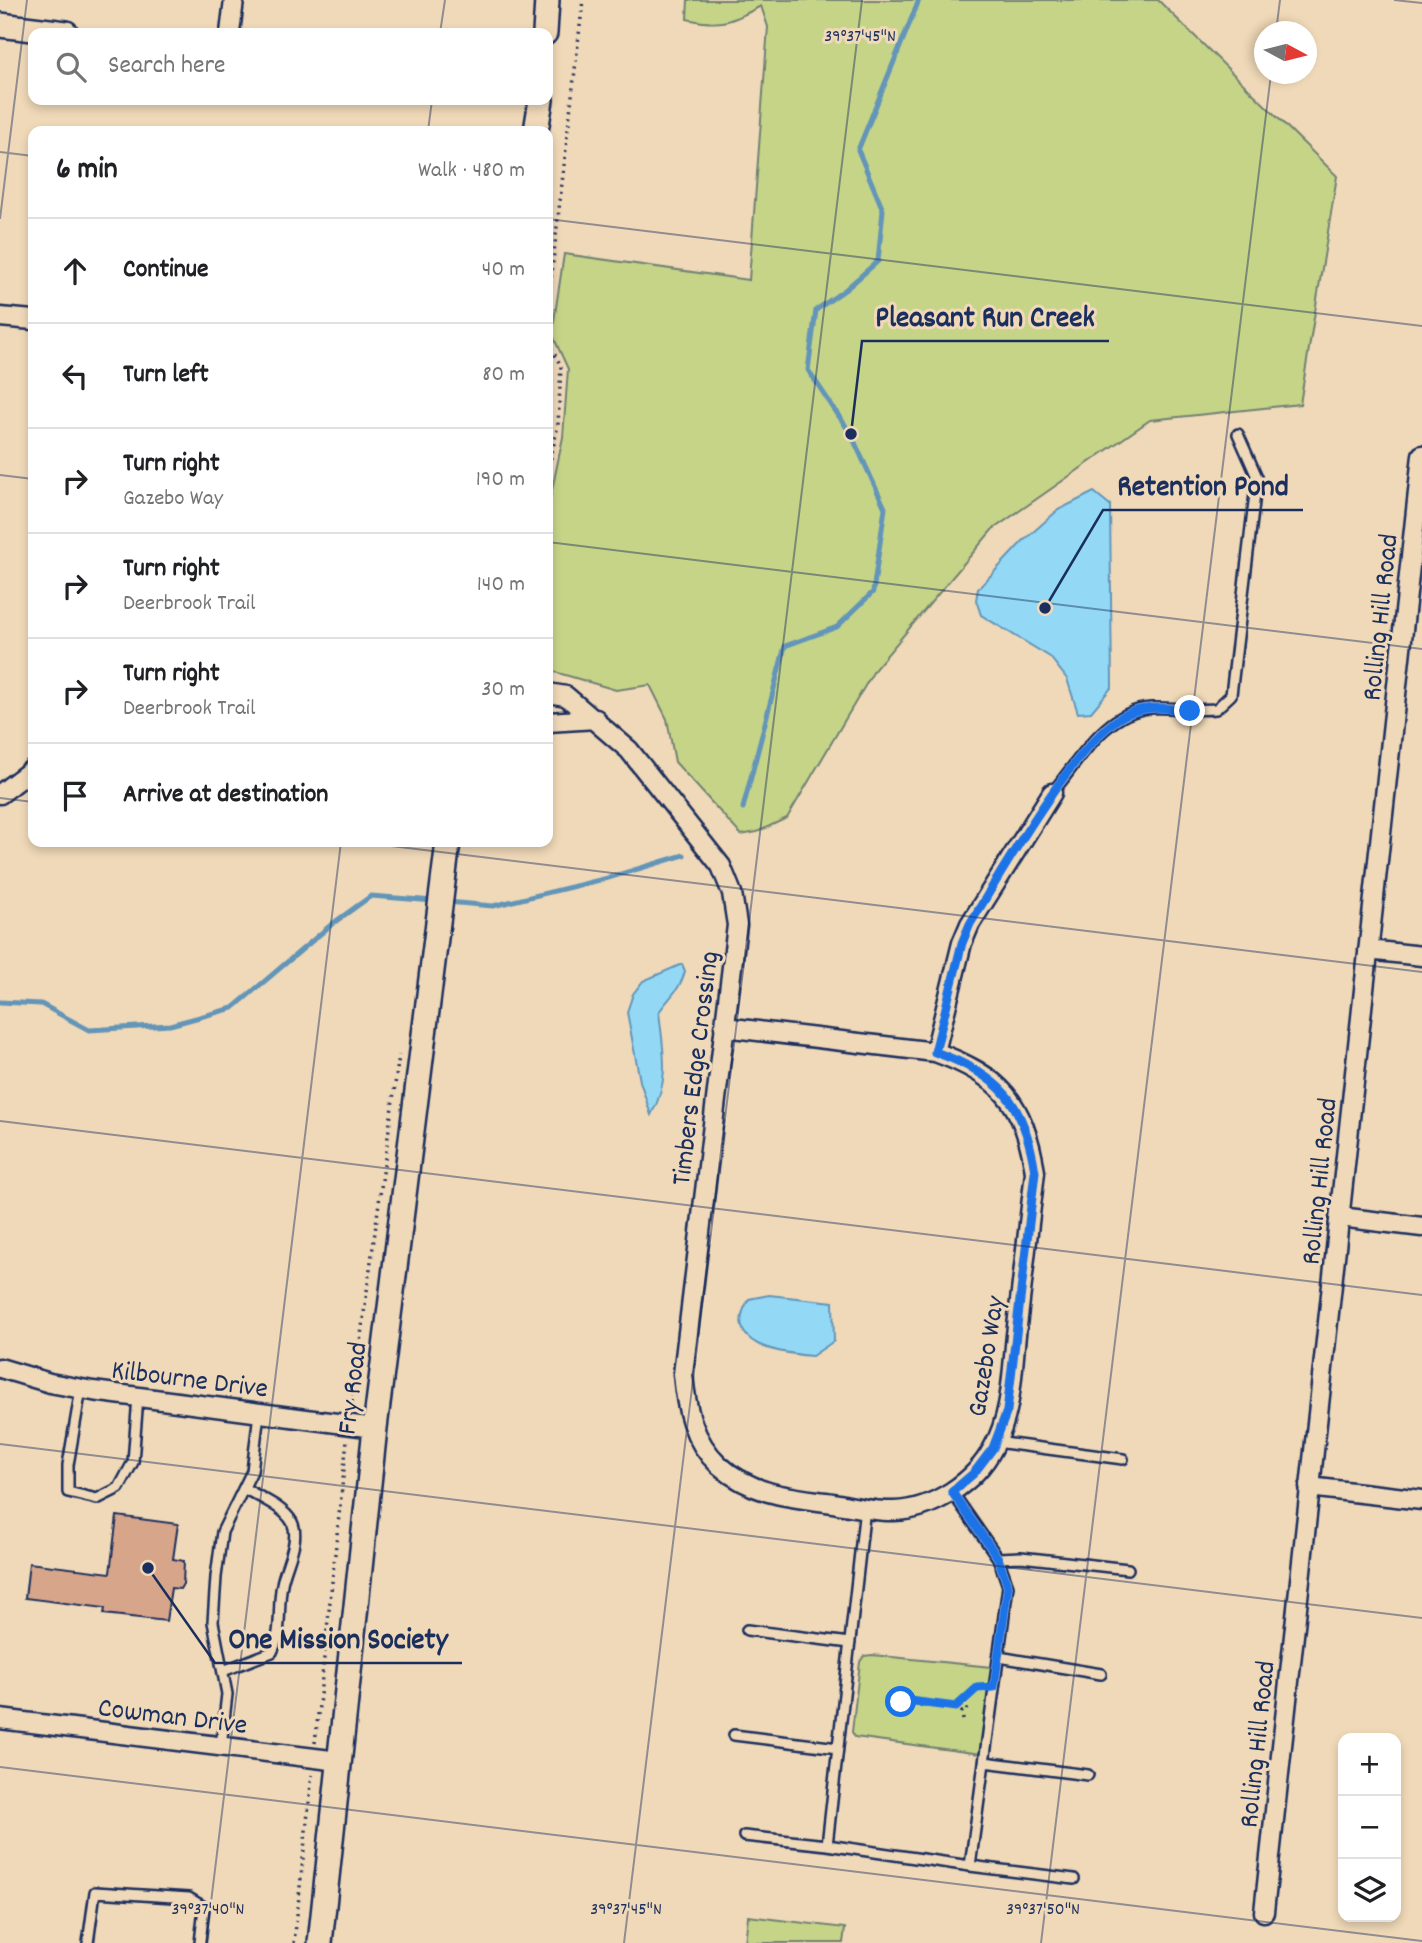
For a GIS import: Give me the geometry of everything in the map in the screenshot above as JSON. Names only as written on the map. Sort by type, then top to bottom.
[{"type":"street","points":[[231,28],[234,0]]},
{"type":"street","points":[[545,28],[547,0]]},
{"type":"street","points":[[0,25],[28,28]]},
{"type":"street","points":[[537,126],[540,105]]},
{"type":"street","points":[[0,317],[28,320]]},
{"type":"street","name":"Rolling Hill Road","points":[[1264,1912],[1422,455]]},
{"type":"street","name":"Timbers Edge Crossing","points":[[553,694],[566,696],[629,750],[721,866],[732,893],[737,925],[682,1374],[686,1406],[696,1436],[717,1463]]},
{"type":"street","points":[[553,722],[596,719]]},
{"type":"street","points":[[0,794],[28,773]]},
{"type":"street","points":[[935,1052],[966,933],[1052,793]]},
{"type":"street","name":"Fry Road","points":[[320,1943],[375,1428],[447,847]]},
{"type":"street","points":[[1368,950],[1422,956]]},
{"type":"street","name":"Gazebo Way","points":[[717,1463],[744,1485],[774,1495],[894,1511],[924,1506],[952,1492],[974,1473],[996,1442],[1007,1411],[1035,1172],[1031,1140],[1018,1109],[996,1082],[967,1063],[935,1052],[724,1027]]},
{"type":"street","points":[[1339,1217],[1422,1227]]},
{"type":"street","name":"Kilbourne Drive","points":[[0,1368],[81,1389],[375,1428]]},
{"type":"street","points":[[1309,1487],[1422,1500]]},
{"type":"street","name":"Cowman Drive","points":[[0,1719],[338,1761]]},
{"type":"lane","points":[[1052,793],[1108,725],[1127,714],[1149,708],[1216,709],[1231,695],[1257,477],[1238,435]]},
{"type":"lane","points":[[81,1389],[68,1465],[68,1492],[97,1499],[119,1488],[133,1462],[138,1397]]},
{"type":"lane","points":[[221,1746],[227,1694],[213,1622],[216,1577],[222,1532],[252,1471],[259,1413]]},
{"type":"lane","points":[[996,1442],[1123,1459]]},
{"type":"lane","points":[[223,1671],[272,1652],[279,1637],[282,1586],[295,1537],[292,1522],[283,1512],[244,1488]]},
{"type":"lane","points":[[952,1492],[998,1558],[1008,1586],[970,1866]]},
{"type":"lane","points":[[827,1845],[864,1508]]},
{"type":"lane","points":[[998,1558],[1021,1557],[1128,1569]]},
{"type":"lane","points":[[747,1630],[850,1643]]},
{"type":"lane","points":[[999,1657],[1101,1674]]},
{"type":"lane","points":[[734,1735],[838,1748]]},
{"type":"lane","points":[[984,1762],[1088,1775]]},
{"type":"lane","points":[[744,1836],[1074,1878]]},
{"type":"lane","points":[[88,1943],[95,1892],[189,1898],[204,1907],[200,1943]]},
{"type":"path","points":[[553,261],[583,0]]},
{"type":"path","points":[[553,351],[561,366],[558,425],[553,448]]},
{"type":"path","points":[[294,1943],[349,1424],[399,1054]]},
{"type":"path","points":[[902,1700],[958,1706],[977,1688],[994,1687]]},
{"type":"path","points":[[888,1712],[899,1706],[902,1700],[899,1688]]},
{"type":"path","points":[[962,1712],[967,1711],[964,1701]]},
{"type":"path","points":[[958,1706],[963,1720]]},
{"type":"green space","points":[[688,0],[1158,0],[1337,176],[1300,404],[1150,420],[992,530],[875,669],[787,818],[757,832],[741,835],[675,762],[667,719],[650,685],[616,690],[553,671],[553,485],[563,437],[568,369],[553,336],[553,327],[564,254],[749,280],[768,27],[761,6],[725,22],[708,23],[687,19]]},
{"type":"green space","points":[[864,1656],[991,1667],[981,1754],[855,1737],[852,1732],[860,1662]]},
{"type":"green space","points":[[748,1916],[845,1928],[843,1943],[745,1943]]},
{"type":"water","points":[[1094,492],[1110,505],[1112,687],[1091,712],[1078,713],[1067,679],[1050,657],[981,615],[976,600],[978,589],[1023,541],[1058,510]]},
{"type":"water","points":[[682,964],[685,971],[681,983],[659,1012],[664,1065],[661,1089],[651,1115],[640,1081],[627,1012],[633,994],[643,981]]},
{"type":"water","points":[[769,1295],[833,1302],[834,1341],[812,1356],[770,1349],[748,1337],[742,1327],[742,1315],[749,1299]]},
{"type":"building","points":[[117,1516],[178,1524],[173,1559],[184,1561],[183,1584],[180,1589],[171,1588],[166,1621],[104,1614],[105,1608],[25,1598],[29,1563],[110,1573]]},
{"type":"waterway","points":[[743,808],[785,646],[837,627],[873,592],[885,508],[851,434],[808,370],[816,310],[846,289],[878,261],[883,210],[858,150],[919,0]]},
{"type":"waterway","points":[[447,902],[493,906],[608,878],[684,855]]},
{"type":"waterway","points":[[0,1002],[41,1004],[89,1030],[170,1025],[233,1008],[332,924],[371,896],[434,901]]},
{"type":"place","name":"Pleasant Run Creek","points":[[851,434]]},
{"type":"place","name":"Retention Pond","points":[[1045,608]]},
{"type":"place","name":"One Mission Society","points":[[148,1568]]},
{"type":"route","points":[[901,1702],[956,1707],[977,1688],[994,1687],[1008,1586],[998,1558],[952,1492],[974,1473],[993,1448],[1007,1411],[1035,1172],[1031,1140],[1018,1109],[996,1082],[967,1063],[935,1052],[962,943],[970,924],[1052,793],[1108,725],[1127,714],[1149,708],[1190,711]]}]
